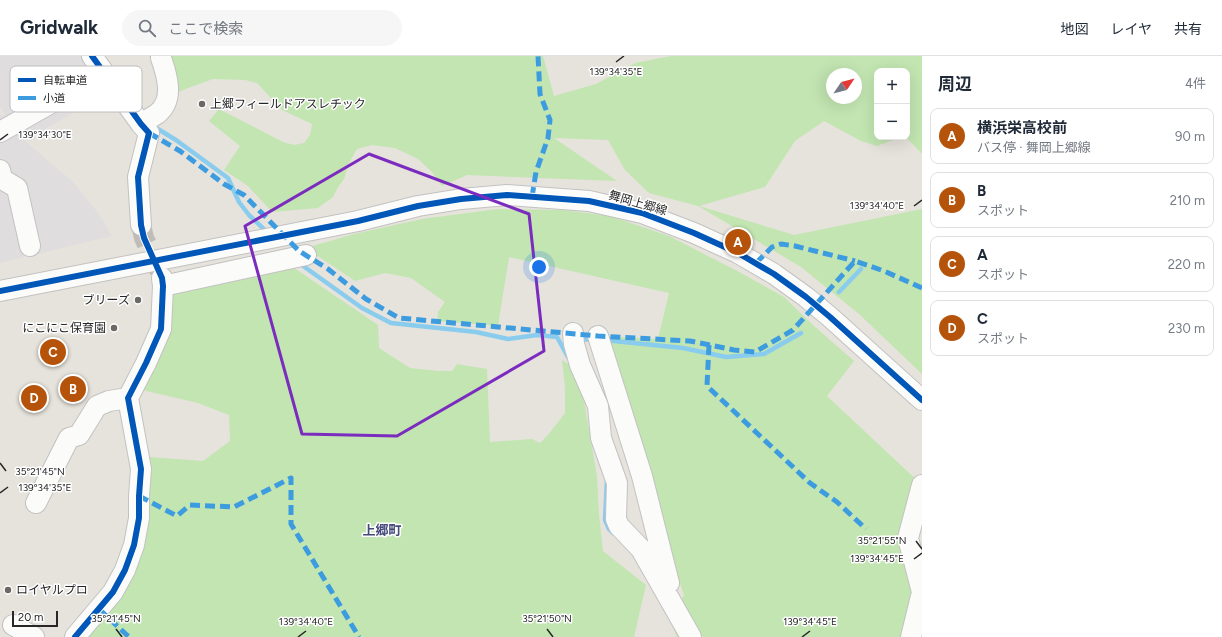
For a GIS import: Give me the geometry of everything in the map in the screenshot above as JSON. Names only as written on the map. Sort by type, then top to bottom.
[{"type":"street","points":[[92,56],[101,66]]},
{"type":"street","points":[[149,119],[166,103],[168,92],[167,74],[161,58],[162,56]]},
{"type":"street","points":[[141,225],[138,177],[149,133],[149,119],[142,111]]},
{"type":"street","points":[[0,132],[35,112]]},
{"type":"street","points":[[0,170],[2,179],[17,188],[30,246]]},
{"type":"street","name":"舞岡上郷線","points":[[0,291],[264,240],[358,221],[418,206],[454,200],[507,195],[589,201],[642,213],[694,233],[738,253],[774,274],[806,297],[830,317],[922,400]]},
{"type":"street","points":[[75,637],[113,592],[125,570],[134,545],[139,518],[141,469],[128,398],[161,329],[163,282],[299,257]]},
{"type":"street","points":[[573,337],[580,365],[598,406],[601,438],[617,483],[616,519],[619,526],[641,549],[691,637]]},
{"type":"street","points":[[599,341],[642,476],[669,586],[670,599]]},
{"type":"street","points":[[36,503],[69,438],[79,435],[97,406],[109,401],[128,398]]},
{"type":"street","points":[[912,637],[922,592],[908,538],[922,485]]},
{"type":"street","points":[[13,625],[34,637]]},
{"type":"highlighted area","points":[[369,154],[529,214],[544,351],[397,436],[302,434],[245,226]]},
{"type":"shaded area","points":[[0,56],[92,56],[99,66],[10,66],[10,112],[74,112],[25,141],[73,182],[98,213],[112,236],[0,263],[0,115],[5,115],[0,106]]},
{"type":"green space","points":[[149,56],[543,56],[554,96],[596,84],[635,63],[671,56],[922,56],[922,154],[909,140],[910,68],[874,68],[874,140],[893,140],[877,146],[861,141],[824,121],[795,141],[765,187],[699,206],[794,235],[922,209],[922,374],[859,314],[801,267],[698,206],[649,193],[625,170],[608,140],[554,138],[617,181],[467,175],[442,186],[432,172],[418,159],[395,148],[372,145],[357,149],[349,163],[344,179],[333,197],[318,208],[272,212],[248,186],[224,170],[240,146],[209,121],[219,109],[283,142],[294,145],[304,143],[310,135],[312,124],[282,110],[257,83],[245,80],[213,79],[163,99],[162,82]]},
{"type":"green space","points":[[498,209],[563,210],[610,216],[669,236],[784,297],[854,361],[827,396],[922,485],[908,538],[922,592],[912,637],[677,637],[670,621],[684,595],[642,476],[598,336],[658,339],[669,293],[509,257],[498,326],[437,321],[438,312],[445,302],[411,278],[385,273],[355,281],[306,248],[354,234],[422,219]]},
{"type":"green space","points":[[287,263],[378,325],[379,348],[410,368],[452,371],[457,364],[487,369],[490,442],[532,439],[540,443],[565,413],[565,387],[562,360],[570,365],[584,401],[597,476],[603,551],[646,585],[634,637],[80,637],[122,594],[149,457],[203,461],[230,441],[229,415],[198,403],[142,390],[143,380],[168,340],[170,295],[181,285]]},
{"type":"waterway","points":[[153,126],[176,140],[228,178],[239,202],[249,215],[268,233]]},
{"type":"waterway","points":[[299,263],[362,308],[391,323],[476,332],[508,339],[537,335],[557,337],[568,357]]},
{"type":"waterway","points":[[839,292],[861,269]]},
{"type":"waterway","points":[[604,340],[683,348],[726,357],[764,354],[801,333]]},
{"type":"waterway","points":[[578,339],[595,340]]},
{"type":"waterway","points":[[607,480],[605,520],[609,529],[613,533]]},
{"type":"tunnel","points":[[141,225],[144,238],[162,276]]},
{"type":"marked path","points":[[532,197],[536,172],[548,138],[550,120],[540,94],[538,56]]},
{"type":"marked path","points":[[149,133],[180,151],[224,184],[244,195],[299,251],[328,269],[366,299],[399,318],[598,336],[690,341],[734,350],[755,352],[793,330],[855,261],[884,271],[922,288]]},
{"type":"marked path","points":[[756,263],[772,247],[781,244],[855,261]]},
{"type":"marked path","points":[[709,345],[707,386],[810,483],[837,502],[866,529]]},
{"type":"marked path","points":[[139,496],[177,516],[190,505],[234,507],[291,478],[291,524],[359,637]]},
{"type":"marked path","points":[[99,609],[129,637]]},
{"type":"cycle path","points":[[92,56],[99,66]]},
{"type":"cycle path","points":[[75,637],[113,592],[125,570],[134,545],[139,518],[141,469],[128,398],[161,329],[162,278],[144,238],[141,225],[138,177],[149,133],[132,112]]},
{"type":"cycle path","points":[[0,291],[358,221],[418,206],[461,199],[507,195],[589,201],[642,213],[694,233],[738,253],[774,274],[806,297],[830,317],[922,400]]},
{"type":"place","name":"上郷フィールドアスレチック","points":[[202,104]]},
{"type":"place","name":"横浜栄高校前","points":[[738,242]]},
{"type":"place","name":"ブリーズ","points":[[138,300]]},
{"type":"place","name":"にこにこ保育園","points":[[114,328]]},
{"type":"place","name":"A","points":[[53,352]]},
{"type":"place","name":"B","points":[[73,389]]},
{"type":"place","name":"C","points":[[34,398]]},
{"type":"place","name":"ロイヤルプロ","points":[[8,590]]},
{"type":"district","name":"上郷町","points":[[382,530]]}]
